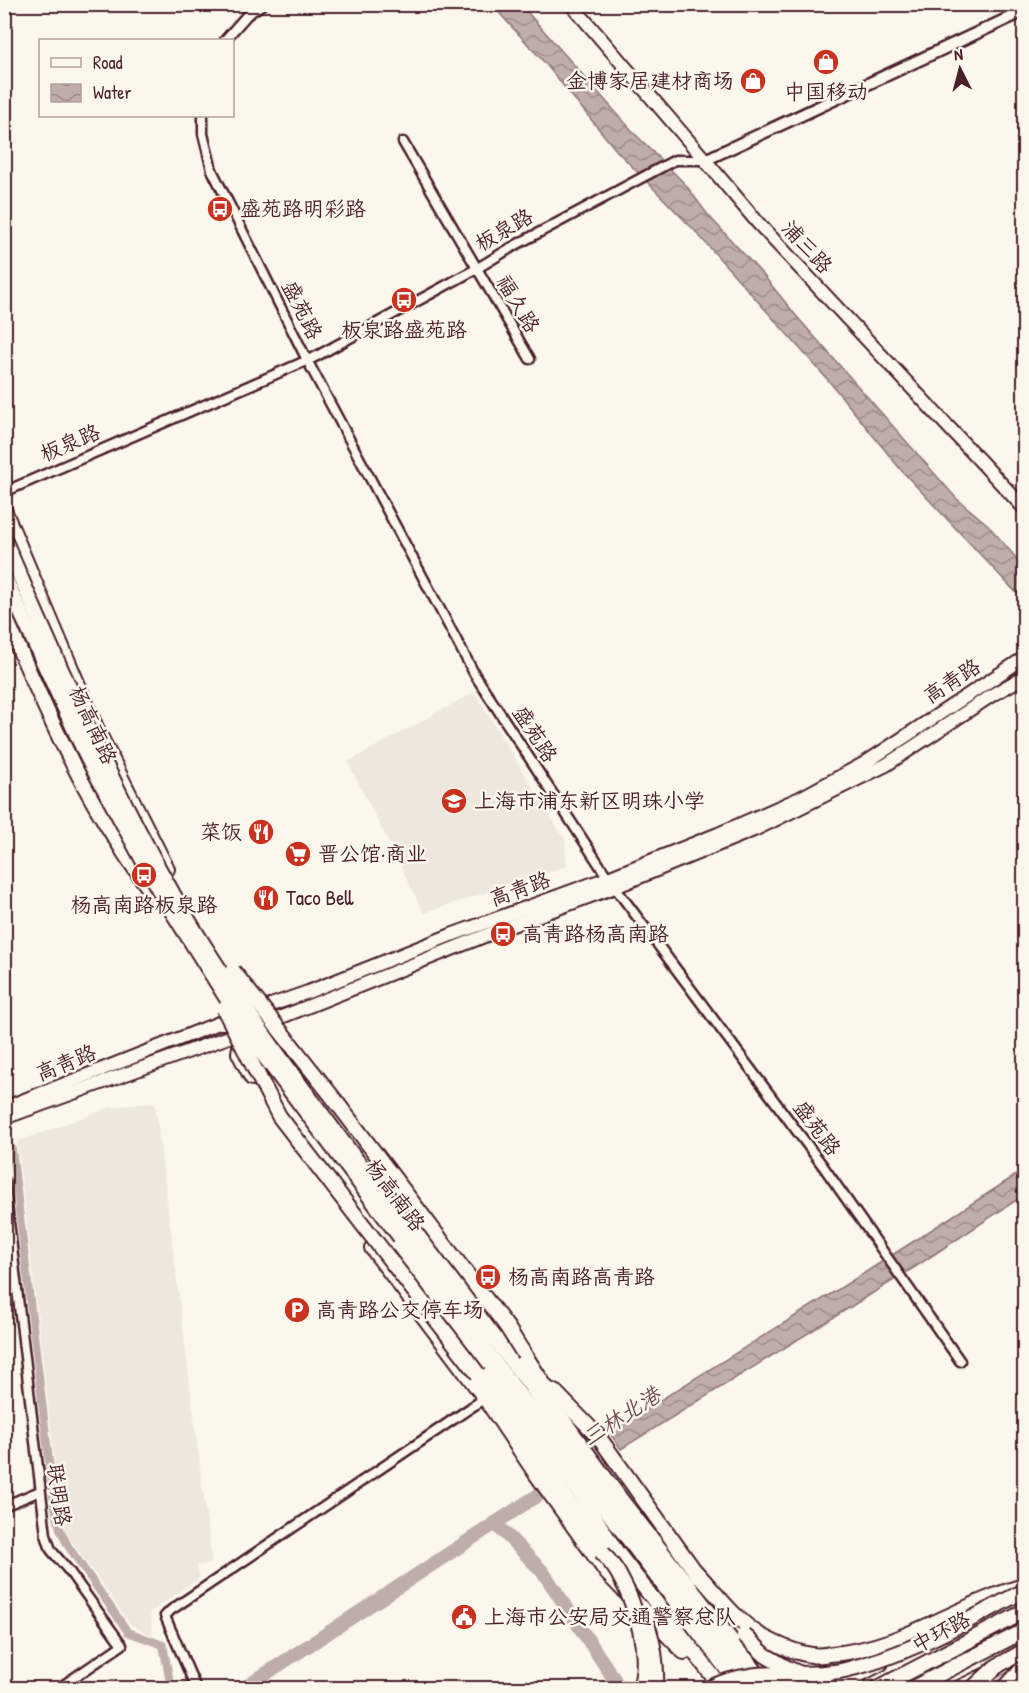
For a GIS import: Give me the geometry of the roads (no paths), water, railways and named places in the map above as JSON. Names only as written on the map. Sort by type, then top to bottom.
[{"type":"main road","name":"浦三路","points":[[571,4],[758,224],[1024,508]]},
{"type":"main road","points":[[4,510],[97,730],[167,868]]},
{"type":"main road","name":"杨高南路","points":[[4,533],[9,553],[101,751],[233,1021]]},
{"type":"main road","name":"杨高南路","points":[[4,539],[99,753],[176,898],[268,1041],[405,1234],[512,1402],[523,1425]]},
{"type":"main road","name":"杨高南路","points":[[4,576],[88,759],[147,868],[256,1045],[405,1234],[508,1356]]},
{"type":"main road","name":"杨高南路","points":[[4,582],[84,758],[134,852],[233,1021],[291,1112],[512,1402],[559,1459],[590,1482],[622,1501],[651,1526],[781,1689]]},
{"type":"main road","points":[[5,614],[38,693],[67,752],[121,848],[159,902]]},
{"type":"main road","name":"高青路","points":[[266,1024],[612,883],[800,798],[847,774],[1024,658]]},
{"type":"main road","name":"高青路","points":[[4,1108],[451,935],[612,883],[756,829],[886,765],[1024,676]]},
{"type":"main road","name":"杨高南路","points":[[140,834],[167,868],[242,984],[331,1095],[507,1327],[546,1388],[559,1459],[557,1503],[620,1587],[657,1622],[720,1689]]},
{"type":"main road","name":"杨高南路","points":[[147,868],[159,902],[215,992],[279,1116],[478,1374],[512,1402],[523,1425]]},
{"type":"main road","name":"杨高南路","points":[[186,940],[223,1000],[233,1021],[239,1053],[273,1115],[485,1398],[521,1452]]},
{"type":"main road","points":[[223,1000],[226,1015],[222,1020],[279,1019]]},
{"type":"main road","name":"杨高南路","points":[[279,1019],[489,1295],[508,1356],[559,1459],[590,1482],[756,1689]]},
{"type":"main road","points":[[233,1021],[251,1020],[266,1024]]},
{"type":"main road","name":"高青路","points":[[4,1118],[233,1021]]},
{"type":"main road","name":"杨高南路","points":[[266,1024],[546,1388]]},
{"type":"main road","points":[[546,1388],[598,1436],[658,1521],[744,1635],[765,1655],[833,1689],[1024,1589]]},
{"type":"main road","name":"杨高南路","points":[[512,1402],[521,1452]]},
{"type":"main road","points":[[523,1425],[559,1459],[602,1552],[640,1608],[653,1639],[657,1665],[656,1689]]},
{"type":"main road","points":[[521,1452],[559,1459]]},
{"type":"main road","name":"杨高南路","points":[[590,1482],[598,1501],[768,1689]]},
{"type":"main road","name":"杨高南路","points":[[590,1482],[616,1551],[720,1689]]},
{"type":"main road","name":"杨高南路","points":[[622,1501],[634,1539],[731,1689]]},
{"type":"main road","name":"杨高南路","points":[[634,1539],[741,1689]]},
{"type":"main road","points":[[695,1571],[742,1621],[759,1635],[781,1646],[812,1655],[846,1653],[878,1646],[1010,1590],[1024,1589]]},
{"type":"main road","points":[[619,1575],[640,1627],[644,1655],[640,1689]]},
{"type":"main road","points":[[710,1689],[722,1682],[741,1676],[841,1671],[871,1663],[923,1643],[1024,1589]]},
{"type":"main road","name":"中环路","points":[[878,1689],[1024,1612]]},
{"type":"main road","name":"中环路","points":[[913,1689],[1024,1631]]},
{"type":"main road","points":[[973,1689],[997,1666],[1024,1651]]},
{"type":"main road","points":[[959,1689],[1020,1661]]},
{"type":"main road","points":[[1005,1689],[1020,1661]]},
{"type":"main road","points":[[768,1689],[788,1687],[795,1689]]},
{"type":"street","points":[[226,39],[247,15],[263,4]]},
{"type":"street","name":"板泉路","points":[[4,492],[307,360],[675,160],[705,160],[1024,11]]},
{"type":"street","name":"盛苑路","points":[[203,117],[203,134],[212,170],[307,360],[475,675],[612,883],[824,1166],[960,1361]]},
{"type":"street","name":"福久路","points":[[403,142],[530,359]]},
{"type":"street","name":"联明路","points":[[4,1179],[44,1525],[51,1550],[69,1571],[122,1645],[59,1689]]},
{"type":"street","points":[[196,1689],[165,1616],[485,1398]]},
{"type":"street","points":[[4,1506],[40,1491]]},
{"type":"street","points":[[1020,1661],[1024,1689]]},
{"type":"water","points":[[492,5],[521,5],[635,134],[685,184],[708,215],[764,276],[956,498],[987,524],[1024,567],[1024,601],[901,470],[828,380],[695,231],[616,150],[544,62]]},
{"type":"water","points":[[1024,1170],[1024,1195],[915,1267],[621,1449],[609,1432],[866,1272]]},
{"type":"waterway","points":[[12,1149],[54,1503],[60,1529],[68,1546],[128,1632],[163,1645],[171,1688]]},
{"type":"waterway","name":"三林北港","points":[[244,1688],[555,1484]]},
{"type":"waterway","points":[[495,1523],[543,1572],[620,1688]]},
{"type":"place","name":"中国移动","points":[[826,62]]},
{"type":"place","name":"金博家居建材商场","points":[[753,81]]},
{"type":"place","name":"盛苑路明彩路","points":[[220,209]]},
{"type":"place","name":"板泉路盛苑路","points":[[404,300]]},
{"type":"place","name":"上海市浦东新区明珠小学","points":[[454,801]]},
{"type":"place","name":"菜饭","points":[[261,832]]},
{"type":"place","name":"晋公馆·商业","points":[[298,854]]},
{"type":"place","name":"杨高南路板泉路","points":[[144,875]]},
{"type":"place","name":"Taco Bell","points":[[266,898]]},
{"type":"place","name":"高青路杨高南路","points":[[503,934]]},
{"type":"place","name":"杨高南路高青路","points":[[488,1277]]},
{"type":"place","name":"高青路公交停车场","points":[[297,1310]]},
{"type":"place","name":"上海市公安局交通警察总队","points":[[464,1617]]}]
